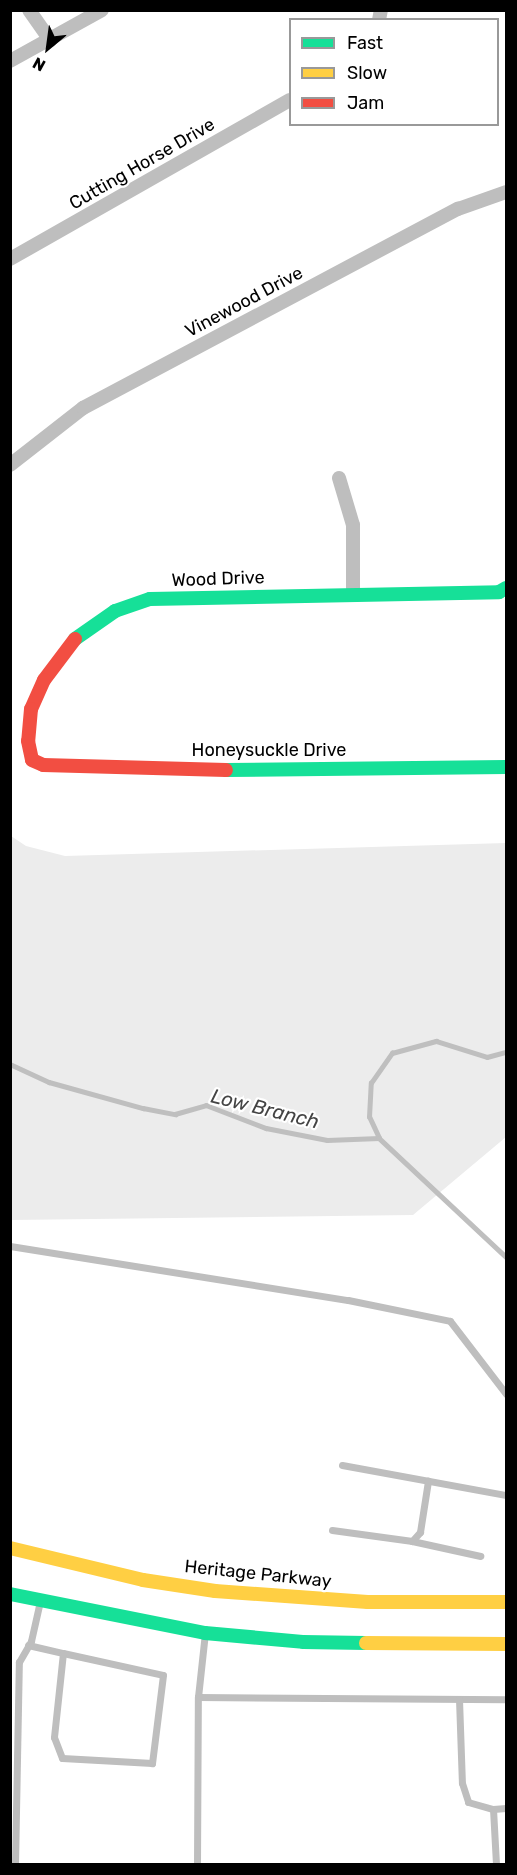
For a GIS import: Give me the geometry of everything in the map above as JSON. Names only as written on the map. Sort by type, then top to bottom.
[{"type":"street","points":[[29,10],[50,40]]},
{"type":"street","points":[[10,61],[102,10]]},
{"type":"street","name":"Cutting Horse Drive","points":[[10,259],[289,101]]},
{"type":"street","name":"Vinewood Drive","points":[[10,465],[83,408],[458,209],[507,192]]},
{"type":"street","points":[[339,478],[353,525],[353,594]]},
{"type":"street","name":"Wood Drive","points":[[32,760],[28,741],[30,718],[45,680],[76,638],[116,611],[150,599],[499,592],[507,588]]},
{"type":"street","name":"Honeysuckle Drive","points":[[32,760],[43,765],[214,770],[507,766]]},
{"type":"street","name":"Heritage Parkway","points":[[10,1548],[143,1580],[215,1591],[368,1602],[507,1602]]},
{"type":"street","points":[[10,1594],[205,1633],[303,1642],[507,1644]]},
{"type":"lane","points":[[10,1246],[348,1300],[450,1321],[507,1394]]},
{"type":"lane","points":[[342,1465],[507,1495]]},
{"type":"lane","points":[[412,1541],[420,1532],[428,1481]]},
{"type":"lane","points":[[332,1530],[412,1541],[480,1556]]},
{"type":"lane","points":[[15,1864],[14,1752],[19,1662],[28,1646],[40,1601]]},
{"type":"lane","points":[[196,1864],[198,1697],[205,1633]]},
{"type":"lane","points":[[28,1646],[63,1653],[163,1675],[152,1763],[62,1758],[54,1737],[63,1653]]},
{"type":"lane","points":[[10,1660],[19,1662]]},
{"type":"lane","points":[[198,1697],[507,1700]]},
{"type":"lane","points":[[459,1699],[462,1783],[468,1802],[493,1809],[507,1808]]},
{"type":"lane","points":[[493,1809],[496,1864]]},
{"type":"shaded area","points":[[11,836],[26,846],[65,856],[506,843],[506,1137],[413,1215],[11,1220]]},
{"type":"waterway","name":"Low Branch","points":[[10,1064],[49,1082],[143,1108],[175,1114],[206,1105],[266,1128],[327,1140],[379,1138],[369,1117],[371,1083],[392,1053],[436,1041],[487,1057],[506,1052]]},
{"type":"waterway","points":[[379,1138],[506,1257]]},
{"type":"traffic: fast","points":[[75,639],[115,611],[150,599],[499,592],[506,588]]},
{"type":"traffic: fast","points":[[226,770],[506,767]]},
{"type":"traffic: fast","points":[[10,1594],[205,1633],[303,1642],[366,1643]]},
{"type":"traffic: slow","points":[[10,1548],[143,1580],[215,1591],[368,1602],[506,1602]]},
{"type":"traffic: slow","points":[[366,1643],[506,1644]]},
{"type":"traffic: jam","points":[[75,639],[44,680],[31,709],[28,741],[32,760],[43,765],[226,770]]}]
